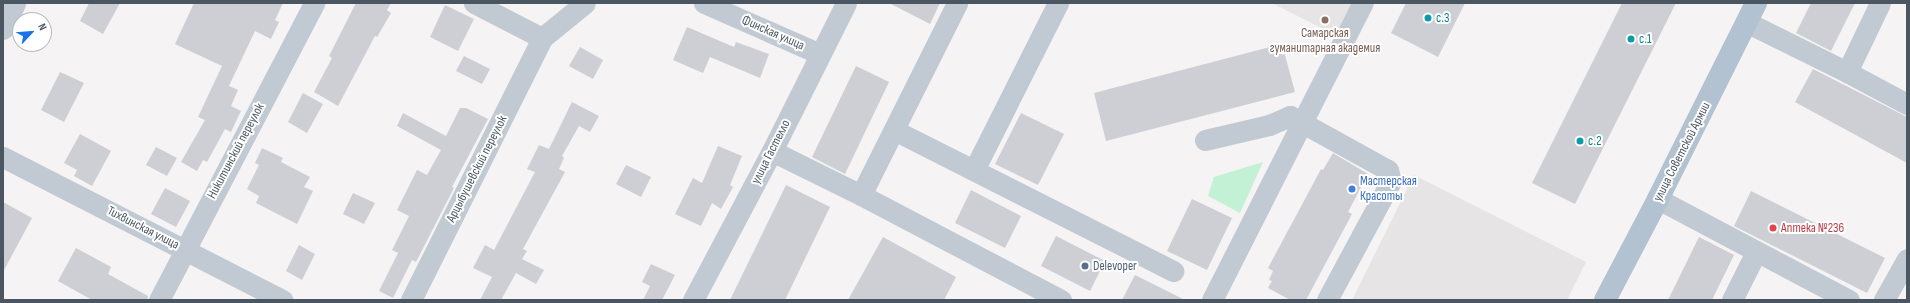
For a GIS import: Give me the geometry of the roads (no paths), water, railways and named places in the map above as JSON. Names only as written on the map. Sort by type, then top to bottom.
[{"type":"main road","name":"улица Советской Армии","points":[[1605,300],[1658,199],[1756,3]]},
{"type":"street","points":[[3,29],[15,3]]},
{"type":"street","name":"Никитинский переулок","points":[[159,300],[314,3]]},
{"type":"street","points":[[474,3],[542,38],[585,3]]},
{"type":"street","name":"Финская улица","points":[[704,3],[820,54]]},
{"type":"street","name":"улица Гастелло","points":[[693,300],[772,151],[846,3]]},
{"type":"street","points":[[861,195],[957,3]]},
{"type":"street","points":[[974,170],[1058,3]]},
{"type":"street","points":[[1212,300],[1364,3]]},
{"type":"street","points":[[1847,72],[1880,3]]},
{"type":"street","points":[[1746,22],[1847,72],[1907,104]]},
{"type":"street","name":"Арцыбушевский переулок","points":[[411,300],[542,38]]},
{"type":"street","points":[[1206,140],[1269,125],[1290,116],[1383,166],[1390,175],[1391,181],[1327,300]]},
{"type":"street","points":[[894,130],[1173,271]]},
{"type":"street","points":[[772,151],[861,195],[1061,300]]},
{"type":"street","name":"Тихвинская улица","points":[[3,157],[282,300]]},
{"type":"street","points":[[1658,199],[1849,300]]},
{"type":"street","points":[[1732,300],[1756,252]]},
{"type":"street","points":[[1884,300],[1906,263]]},
{"type":"place","name":"с.3","points":[[1428,18]]},
{"type":"place","name":"Самарская гуманитарная академия","points":[[1325,20]]},
{"type":"place","name":"с.1","points":[[1631,39]]},
{"type":"place","name":"с.2","points":[[1580,141]]},
{"type":"place","name":"Мастерская Красоты","points":[[1352,189]]},
{"type":"place","name":"Аптека №236","points":[[1773,228]]},
{"type":"place","name":"Delevoper","points":[[1085,266]]}]
